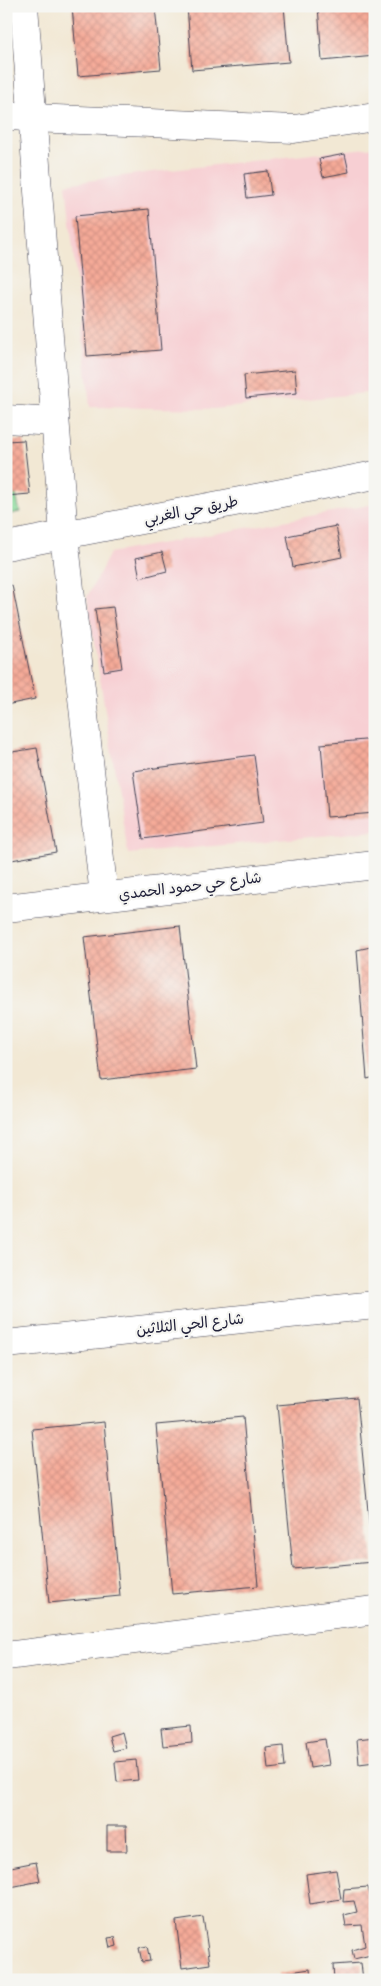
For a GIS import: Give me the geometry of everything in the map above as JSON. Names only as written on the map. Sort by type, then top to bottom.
[{"type":"street","points":[[24,6],[19,116],[54,422],[64,535],[104,896]]},
{"type":"street","points":[[19,116],[294,129],[375,117]]},
{"type":"street","points":[[6,418],[54,422]]},
{"type":"street","name":"طريق حي الغربي","points":[[6,546],[375,474]]},
{"type":"street","name":"شارع حي حمود الحمدي","points":[[6,908],[375,865]]},
{"type":"street","name":"شارع الحي الثلاثين","points":[[6,1344],[375,1305]]},
{"type":"street","points":[[6,1656],[375,1610]]},
{"type":"shaded area","points":[[375,147],[375,392],[214,409],[90,407],[66,184],[144,173]]},
{"type":"shaded area","points":[[375,504],[375,831],[128,854],[87,597],[110,553]]},
{"type":"green space","points":[[6,452],[20,512],[6,515]]},
{"type":"building","points":[[72,6],[155,6],[161,69],[78,76]]},
{"type":"building","points":[[187,6],[284,6],[289,62],[192,70]]},
{"type":"building","points":[[318,6],[375,6],[375,56],[322,61]]},
{"type":"building","points":[[345,154],[349,172],[323,177],[319,159]]},
{"type":"building","points":[[268,171],[271,195],[247,198],[244,174]]},
{"type":"building","points":[[149,209],[161,350],[87,356],[75,216]]},
{"type":"building","points":[[295,370],[297,393],[246,398],[244,375]]},
{"type":"building","points":[[24,440],[30,494],[6,496],[6,441]]},
{"type":"building","points":[[336,526],[342,557],[293,567],[287,536]]},
{"type":"building","points":[[162,552],[167,571],[140,578],[136,558]]},
{"type":"building","points":[[12,585],[35,699],[6,705],[6,587]]},
{"type":"building","points":[[113,607],[122,668],[104,671],[95,609]]},
{"type":"building","points":[[375,739],[375,813],[327,817],[321,744]]},
{"type":"building","points":[[37,748],[56,852],[6,861],[6,753]]},
{"type":"building","points":[[254,755],[263,823],[143,839],[133,771]]},
{"type":"building","points":[[180,926],[196,1069],[101,1080],[84,937]]},
{"type":"building","points":[[375,946],[375,1077],[367,1079],[357,950]]},
{"type":"building","points":[[357,1398],[373,1562],[293,1569],[277,1405]]},
{"type":"building","points":[[243,1417],[258,1586],[172,1594],[156,1425]]},
{"type":"building","points":[[104,1422],[120,1596],[49,1603],[32,1429]]},
{"type":"building","points":[[191,1726],[192,1743],[163,1746],[161,1729]]},
{"type":"building","points":[[122,1732],[126,1748],[113,1751],[109,1736]]},
{"type":"building","points":[[375,1737],[375,1762],[359,1764],[357,1739]]},
{"type":"building","points":[[325,1739],[329,1765],[310,1768],[306,1742]]},
{"type":"building","points":[[283,1746],[285,1767],[268,1769],[266,1748]]},
{"type":"building","points":[[136,1760],[138,1780],[117,1782],[115,1762]]},
{"type":"building","points":[[107,1826],[126,1826],[127,1851],[107,1851]]},
{"type":"building","points":[[36,1862],[40,1881],[6,1888],[6,1868]]},
{"type":"building","points":[[336,1870],[341,1899],[310,1904],[306,1874]]},
{"type":"building","points":[[368,1887],[375,1917],[375,1954],[354,1959],[352,1950],[365,1946],[362,1925],[346,1926],[344,1915],[357,1912],[354,1901],[343,1902],[344,1889]]},
{"type":"building","points":[[203,1917],[210,1964],[182,1968],[176,1921]]},
{"type":"building","points":[[115,1937],[117,1946],[110,1948],[108,1938]]},
{"type":"building","points":[[147,1946],[150,1961],[142,1962],[139,1948]]},
{"type":"building","points":[[361,1963],[363,1980],[334,1980],[333,1965]]},
{"type":"building","points":[[310,1969],[311,1980],[279,1980],[278,1974]]}]
